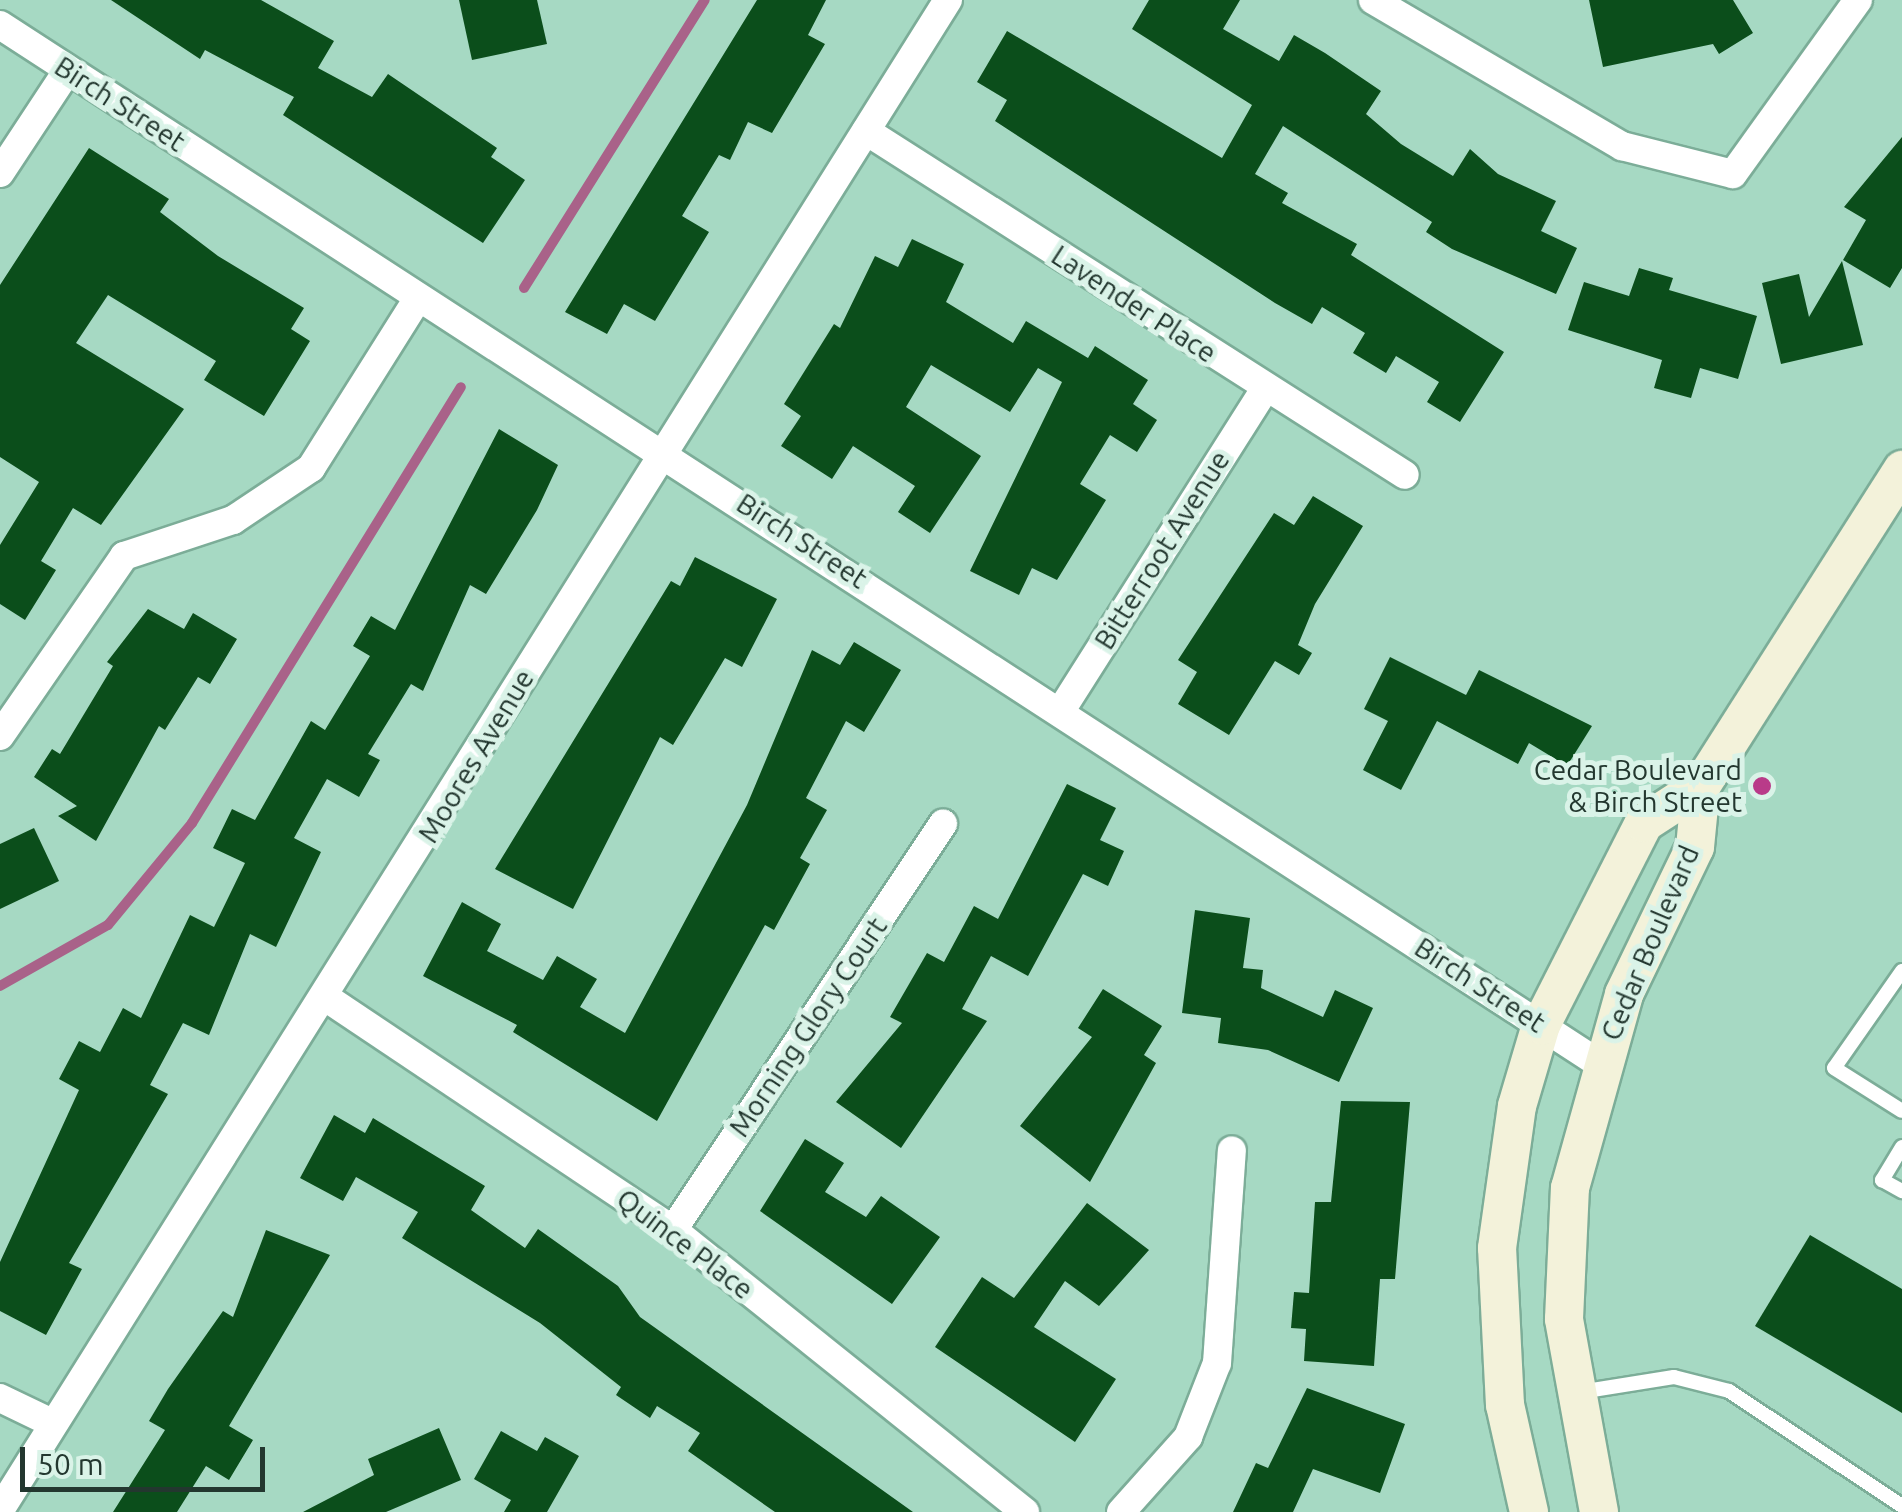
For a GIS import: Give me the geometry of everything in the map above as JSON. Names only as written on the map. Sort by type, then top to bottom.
[{"type":"main road","name":"Cedar Boulevard","points":[[1529,1512],[1505,1404],[1497,1248],[1518,1106],[1541,1025],[1644,823],[1701,786],[1902,470]]},
{"type":"main road","name":"Cedar Boulevard","points":[[1599,1512],[1571,1393],[1564,1251],[1600,1064],[1695,847],[1701,786]]},
{"type":"street","name":"Moores Avenue","points":[[0,1510],[52,1423],[328,999],[662,449],[948,0]]},
{"type":"street","points":[[1389,4],[1622,146],[1733,174],[1858,0]]},
{"type":"street","name":"Birch Street","points":[[0,26],[416,300],[662,449],[1600,1064]]},
{"type":"street","points":[[0,173],[68,70]]},
{"type":"street","name":"Lavender Place","points":[[866,131],[1405,475]]},
{"type":"street","points":[[0,736],[124,556],[233,520],[312,468],[416,300]]},
{"type":"street","name":"Bitterroot Avenue","points":[[1060,712],[1265,388]]},
{"type":"street","name":"Morning Glory Court","points":[[673,1230],[942,823]]},
{"type":"street","name":"Quince Place","points":[[328,999],[673,1230],[1025,1512]]},
{"type":"street","points":[[1120,1512],[1188,1437],[1218,1363],[1232,1151]]},
{"type":"street","points":[[0,1398],[52,1423]]},
{"type":"lane","points":[[1902,971],[1834,1068],[1902,1111]]},
{"type":"lane","points":[[1902,1148],[1882,1180],[1902,1191]]},
{"type":"lane","points":[[1571,1393],[1674,1378],[1729,1391],[1902,1506]]},
{"type":"building","points":[[111,0],[261,0],[334,41],[318,68],[372,97],[388,74],[497,148],[491,157],[525,180],[483,243],[283,115],[294,97],[205,50],[200,59]]},
{"type":"building","points":[[459,0],[537,0],[547,44],[472,60]]},
{"type":"building","points":[[757,0],[826,0],[808,35],[825,44],[772,133],[748,122],[730,160],[719,155],[682,216],[709,232],[655,321],[624,304],[607,334],[565,312]]},
{"type":"building","points":[[1149,0],[1240,0],[1223,29],[1279,61],[1294,35],[1325,53],[1381,91],[1366,114],[1401,144],[1453,176],[1470,149],[1498,174],[1556,201],[1541,231],[1577,248],[1556,294],[1452,249],[1426,232],[1432,222],[1283,126],[1255,174],[1288,193],[1282,203],[1357,244],[1351,255],[1504,352],[1460,422],[1427,402],[1439,382],[1396,356],[1386,373],[1353,353],[1365,333],[1322,307],[1312,324],[1275,303],[995,121],[1007,100],[977,82],[1007,31],[1222,158],[1252,105],[1132,29]]},
{"type":"building","points":[[1589,0],[1733,0],[1753,33],[1719,54],[1713,44],[1603,67]]},
{"type":"building","points":[[1902,137],[1902,268],[1890,288],[1843,260],[1866,220],[1844,207]]},
{"type":"building","points":[[89,148],[169,199],[160,212],[218,256],[304,308],[291,329],[310,341],[264,416],[204,380],[216,361],[108,295],[76,343],[184,409],[101,525],[73,508],[41,561],[56,570],[25,620],[0,604],[0,545],[39,482],[0,457],[0,285]]},
{"type":"building","points":[[912,239],[964,264],[946,302],[1013,343],[1026,321],[1088,358],[1095,346],[1148,380],[1133,404],[1157,420],[1137,452],[1110,435],[1080,484],[1106,500],[1057,580],[1032,568],[1019,595],[970,571],[1062,382],[1038,368],[1010,412],[931,365],[906,407],[981,456],[930,533],[898,512],[915,486],[853,446],[832,479],[781,446],[801,416],[784,404],[834,324],[840,328],[875,256],[898,267]]},
{"type":"building","points":[[1842,261],[1863,345],[1781,364],[1762,283],[1799,274],[1809,317]]},
{"type":"building","points":[[1639,268],[1673,278],[1669,290],[1757,316],[1738,379],[1700,368],[1691,398],[1654,388],[1662,360],[1568,330],[1584,282],[1629,296]]},
{"type":"building","points":[[499,429],[558,465],[537,510],[486,594],[470,585],[423,691],[411,684],[368,754],[380,760],[359,797],[327,779],[294,838],[321,852],[276,947],[250,934],[209,1035],[183,1023],[150,1085],[168,1094],[69,1263],[82,1269],[46,1335],[0,1311],[0,1262],[79,1090],[59,1079],[79,1041],[100,1052],[123,1008],[141,1018],[190,915],[214,927],[245,863],[213,848],[232,809],[255,820],[311,721],[325,730],[370,656],[353,646],[371,616],[395,630]]},
{"type":"building","points":[[1313,496],[1363,526],[1315,604],[1298,645],[1312,653],[1299,675],[1275,661],[1229,735],[1178,704],[1197,672],[1178,660],[1274,513],[1294,525]]},
{"type":"building","points":[[695,557],[777,599],[742,667],[725,658],[673,745],[660,737],[573,909],[495,869],[671,581],[680,586]]},
{"type":"building","points":[[148,609],[184,629],[193,613],[237,639],[210,684],[198,677],[165,730],[159,726],[96,841],[58,816],[77,806],[34,777],[52,749],[60,754],[113,666],[107,662]]},
{"type":"building","points":[[854,642],[901,670],[864,732],[846,721],[806,798],[827,810],[800,858],[810,864],[774,930],[765,925],[657,1121],[513,1032],[517,1025],[423,976],[462,902],[501,924],[487,951],[543,980],[557,956],[597,979],[580,1007],[625,1033],[747,805],[812,650],[840,665]]},
{"type":"building","points":[[1390,657],[1466,695],[1479,670],[1592,726],[1567,766],[1529,743],[1518,764],[1437,721],[1401,790],[1363,770],[1388,721],[1364,709]]},
{"type":"building","points":[[1067,784],[1116,808],[1100,840],[1124,851],[1108,886],[1083,874],[1028,976],[991,956],[962,1009],[987,1021],[901,1148],[836,1102],[902,1023],[890,1017],[927,953],[944,962],[974,906],[998,919]]},
{"type":"building","points":[[34,828],[59,881],[0,909],[0,844]]},
{"type":"building","points":[[1195,910],[1250,918],[1243,968],[1263,970],[1261,988],[1323,1017],[1335,990],[1373,1008],[1339,1082],[1268,1050],[1218,1043],[1221,1018],[1182,1013]]},
{"type":"building","points":[[1103,989],[1162,1026],[1144,1055],[1156,1063],[1090,1182],[1020,1126],[1092,1037],[1078,1028]]},
{"type":"building","points":[[1341,1101],[1410,1102],[1395,1279],[1380,1279],[1374,1366],[1304,1361],[1306,1329],[1291,1328],[1294,1292],[1309,1293],[1315,1202],[1331,1202]]},
{"type":"building","points":[[334,1115],[365,1133],[373,1118],[485,1186],[471,1210],[525,1248],[538,1229],[618,1286],[640,1317],[913,1512],[775,1512],[688,1451],[700,1433],[657,1406],[650,1418],[616,1395],[621,1387],[540,1323],[402,1238],[418,1212],[356,1177],[343,1201],[300,1178]]},
{"type":"building","points":[[805,1139],[844,1163],[825,1192],[866,1217],[881,1196],[940,1237],[892,1304],[760,1211]]},
{"type":"building","points":[[1087,1203],[1149,1250],[1099,1306],[1065,1281],[1034,1327],[1116,1379],[1075,1442],[935,1347],[982,1277],[1014,1298]]},
{"type":"building","points":[[266,1230],[330,1255],[229,1426],[253,1440],[229,1480],[206,1466],[177,1512],[113,1512],[165,1430],[149,1421],[168,1389],[223,1311],[233,1317]]},
{"type":"building","points":[[1810,1235],[1902,1289],[1902,1413],[1755,1326]]},
{"type":"building","points":[[1307,1388],[1405,1424],[1380,1493],[1313,1469],[1293,1512],[1233,1512],[1256,1463],[1268,1468]]},
{"type":"building","points":[[439,1428],[461,1480],[386,1512],[303,1512],[374,1475],[368,1459]]},
{"type":"building","points":[[501,1431],[537,1451],[545,1437],[579,1456],[547,1512],[504,1512],[511,1500],[474,1479]]},
{"type":"waterway","points":[[524,288],[705,0]]},
{"type":"waterway","points":[[0,986],[108,925],[192,823],[461,387]]},
{"type":"place","name":"Cedar Boulevard & Birch Street","points":[[1762,786]]}]
